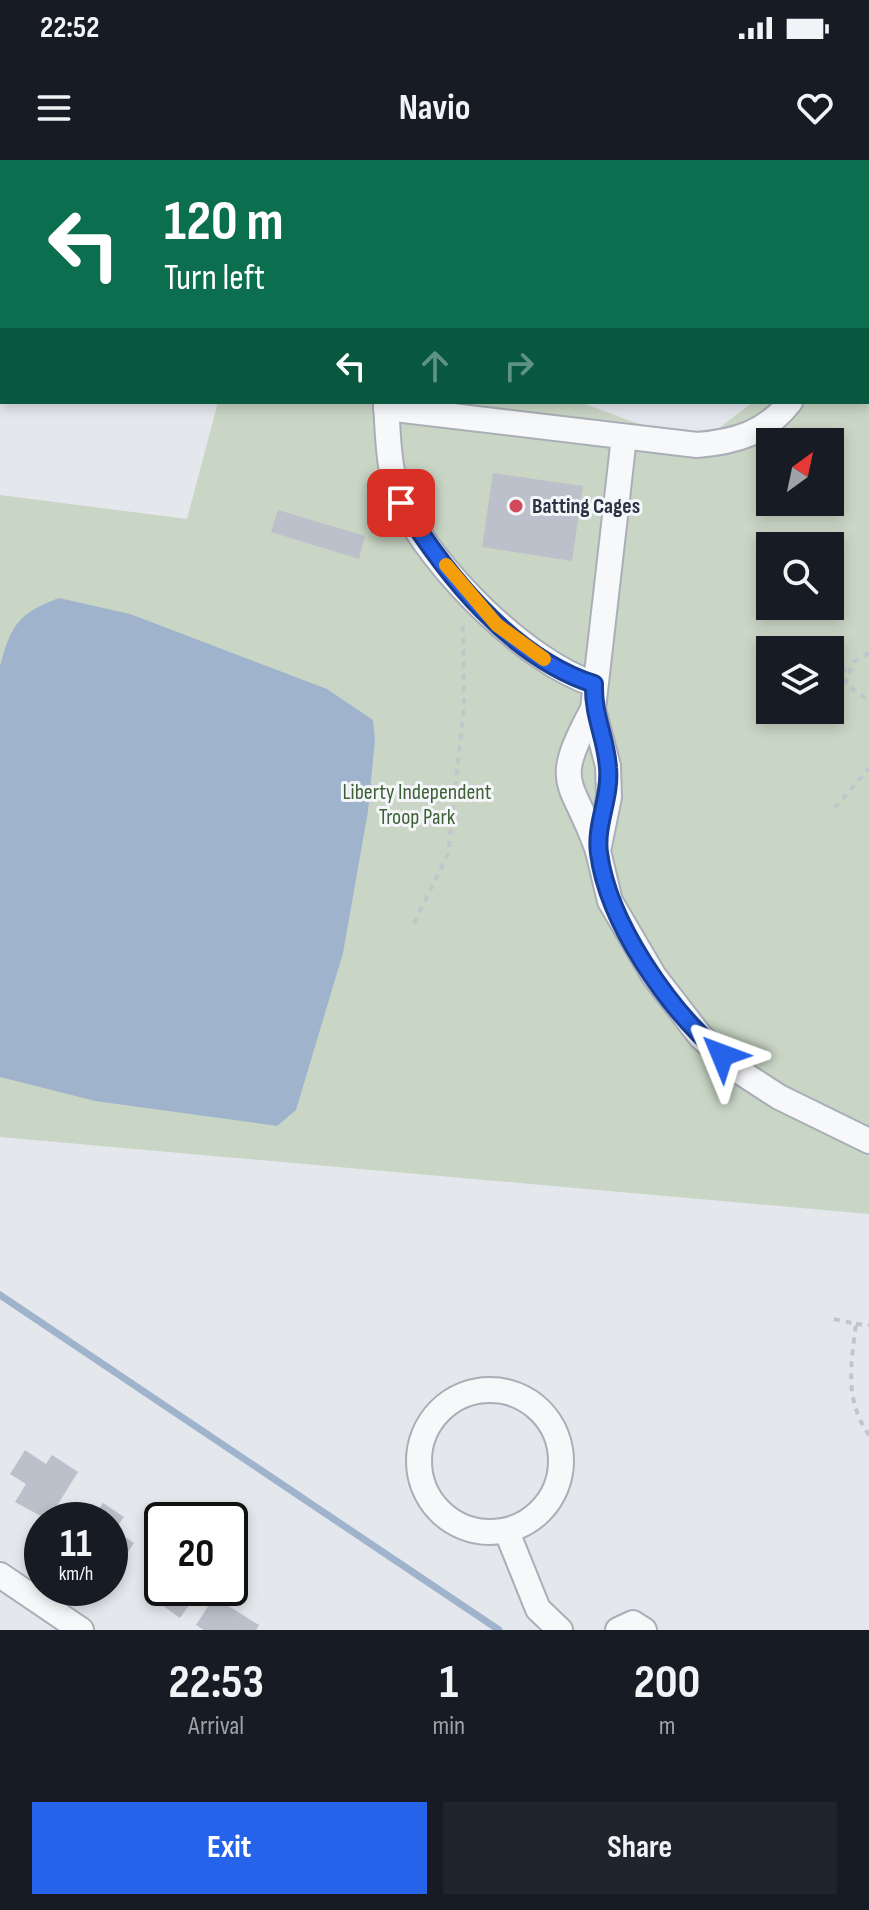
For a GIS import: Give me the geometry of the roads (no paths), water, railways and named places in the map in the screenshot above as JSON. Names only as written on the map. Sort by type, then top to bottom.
[{"type":"street","points":[[594,684],[567,675],[497,625],[426,542],[401,503],[392,465],[386,405],[697,445],[731,442],[778,418],[788,404]]},
{"type":"street","points":[[598,851],[609,797],[608,766],[593,709],[594,684],[624,437]]},
{"type":"street","points":[[593,709],[570,752],[570,793],[598,851],[610,901],[654,976],[701,1037],[742,1073],[779,1097],[869,1141]]},
{"type":"street","points":[[500,1390],[527,1400],[551,1424],[561,1449],[560,1480],[546,1507],[507,1532],[481,1533],[444,1517],[428,1499],[418,1470],[419,1447],[428,1424],[444,1406],[466,1393],[500,1390]]},
{"type":"street","points":[[507,1532],[538,1609],[560,1630]]},
{"type":"street","points":[[0,1575],[81,1630]]},
{"type":"street","points":[[618,1630],[633,1623],[644,1630]]},
{"type":"water","points":[[59,598],[130,614],[327,689],[373,720],[375,741],[368,811],[343,953],[296,1110],[277,1126],[95,1101],[0,1077],[0,666],[8,640],[19,622],[34,609]]},
{"type":"waterway","points":[[0,1295],[499,1630]]},
{"type":"place","name":"Batting Cages","points":[[516,506]]},
{"type":"park label","name":"Liberty Independent Troop Park","points":[[417,804]]}]
